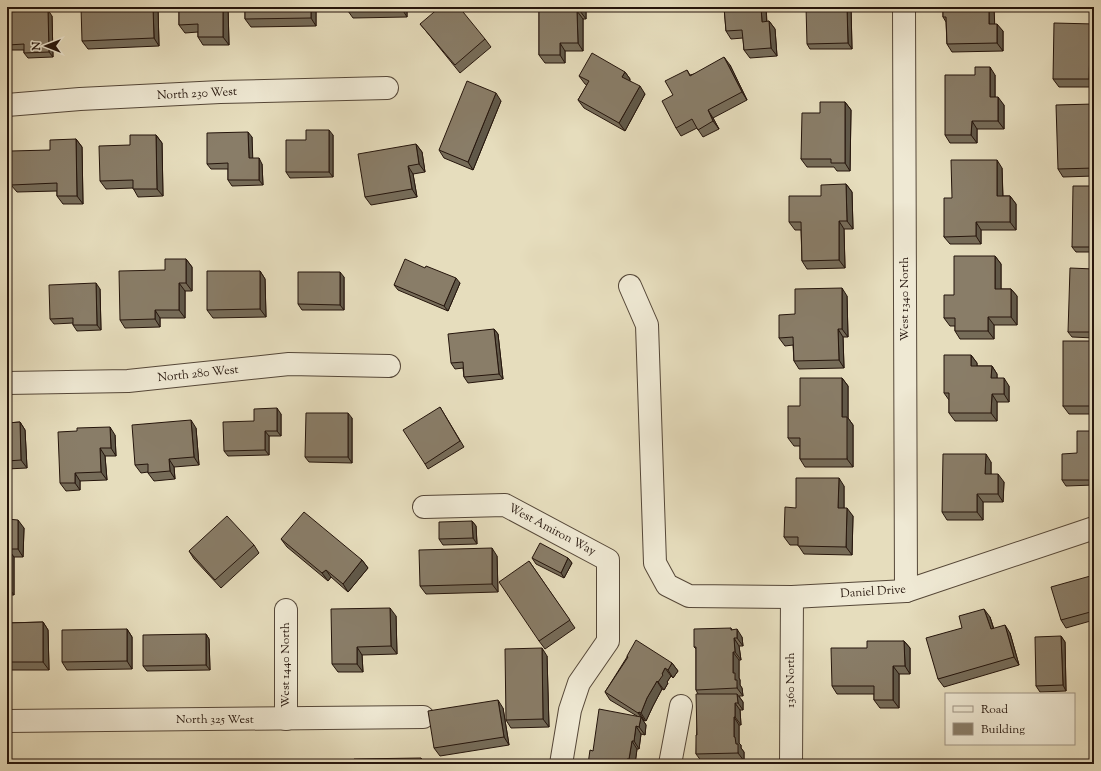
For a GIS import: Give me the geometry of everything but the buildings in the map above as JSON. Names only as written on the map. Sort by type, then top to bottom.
[{"type":"street","name":"West 1340 North","points":[[904,7],[906,591]]},
{"type":"street","name":"North 230 West","points":[[7,105],[220,92],[387,88]]},
{"type":"street","name":"Daniel Drive","points":[[630,286],[647,326],[655,563],[667,585],[689,596],[792,597],[906,591],[1094,528]]},
{"type":"street","name":"North 280 West","points":[[7,383],[128,381],[289,364],[389,366]]},
{"type":"street","name":"West Amiron Way","points":[[424,507],[505,505],[608,560],[608,641],[579,683],[570,710],[561,764]]},
{"type":"street","name":"1360 North","points":[[791,764],[792,597]]},
{"type":"street","name":"West 1440 North","points":[[286,610],[286,719]]},
{"type":"street","points":[[670,764],[681,706]]},
{"type":"street","name":"North 325 West","points":[[7,721],[423,717]]}]
